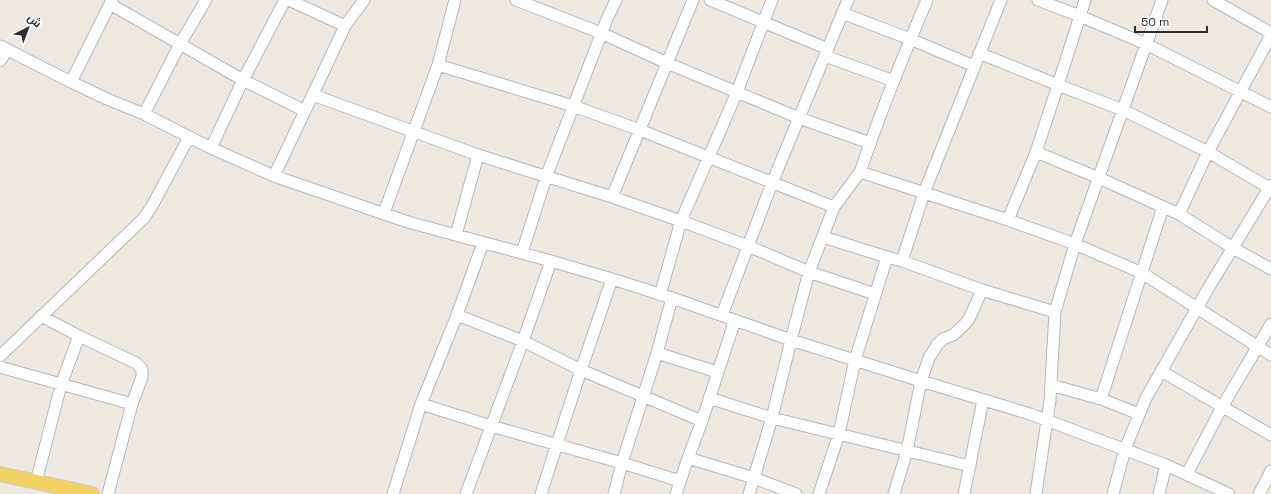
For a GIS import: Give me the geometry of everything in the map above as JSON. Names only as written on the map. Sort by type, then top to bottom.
[{"type":"main road","points":[[0,474],[92,494]]},
{"type":"street","points":[[144,114],[180,44],[206,0]]},
{"type":"street","points":[[211,148],[243,80],[285,0]]},
{"type":"street","points":[[289,0],[346,26]]},
{"type":"street","points":[[274,176],[346,26],[364,0]]},
{"type":"street","points":[[384,213],[438,65],[455,0]]},
{"type":"street","points":[[516,0],[530,2],[667,64],[799,118],[870,143]]},
{"type":"street","points":[[522,254],[546,177],[601,33],[616,0]]},
{"type":"street","points":[[612,197],[693,0]]},
{"type":"street","points":[[710,0],[763,21],[826,52],[894,81]]},
{"type":"street","points":[[660,295],[681,221],[736,92],[772,0]]},
{"type":"street","points":[[722,315],[772,183],[848,0]]},
{"type":"street","points":[[749,494],[772,418],[790,340],[809,272],[834,207],[860,172],[910,39],[927,0]]},
{"type":"street","points":[[902,261],[924,193],[1001,0]]},
{"type":"street","points":[[1038,0],[1146,44],[1271,107]]},
{"type":"street","points":[[1008,220],[1036,152],[1085,0]]},
{"type":"street","points":[[1036,494],[1048,420],[1055,312],[1075,244],[1162,0]]},
{"type":"street","points":[[1179,214],[1208,152],[1242,92],[1271,34],[1213,0]]},
{"type":"street","points":[[71,82],[111,2],[243,80],[305,111]]},
{"type":"street","points":[[842,13],[910,39],[974,66]]},
{"type":"street","points":[[0,61],[4,48],[71,82],[144,114],[211,148],[274,176],[408,222],[612,279],[722,315],[790,340],[1048,420],[1166,465],[1187,474],[1216,491],[1229,494]]},
{"type":"street","points":[[980,53],[1123,110],[1208,152],[1270,187],[1209,287],[1199,308],[1146,398],[1125,449],[1114,494]]},
{"type":"street","points":[[438,65],[573,106],[640,130],[834,207]]},
{"type":"street","points":[[312,96],[478,155],[612,197],[681,221],[748,246],[809,272],[875,294]]},
{"type":"street","points":[[0,356],[144,218],[189,137]]},
{"type":"street","points":[[1036,152],[1099,178],[1179,214],[1233,248],[1271,269]]},
{"type":"street","points":[[456,235],[478,155]]},
{"type":"street","points":[[860,172],[1008,220],[1075,244],[1142,273],[1271,355]]},
{"type":"street","points":[[1101,399],[1163,207]]},
{"type":"street","points":[[822,237],[902,261],[982,290],[1055,312]]},
{"type":"street","points":[[393,494],[422,404],[457,315],[483,242]]},
{"type":"street","points":[[819,494],[838,434],[855,360],[887,257]]},
{"type":"street","points":[[466,494],[551,261]]},
{"type":"street","points":[[541,494],[612,279]]},
{"type":"street","points":[[894,494],[907,451],[921,381],[933,350],[943,339],[953,335],[962,327],[968,319],[982,290]]},
{"type":"street","points":[[614,494],[622,463],[657,353],[672,298]]},
{"type":"street","points":[[457,315],[523,341],[581,370],[702,421]]},
{"type":"street","points":[[41,316],[139,366],[142,371],[142,377],[132,404],[108,494]]},
{"type":"street","points":[[676,494],[702,421],[734,320]]},
{"type":"street","points":[[1187,474],[1222,407],[1271,324]]},
{"type":"street","points":[[36,482],[61,384],[79,336]]},
{"type":"street","points":[[657,353],[717,372]]},
{"type":"street","points":[[0,367],[132,404]]},
{"type":"street","points":[[1161,371],[1271,435]]},
{"type":"street","points":[[1051,385],[1101,399],[1139,414]]},
{"type":"street","points":[[709,398],[772,418],[970,466]]},
{"type":"street","points":[[964,494],[983,400]]},
{"type":"street","points":[[422,404],[491,426],[680,481]]},
{"type":"street","points":[[688,458],[754,478],[796,494]]},
{"type":"street","points":[[1159,494],[1166,465]]},
{"type":"street","points":[[1259,494],[1271,471]]}]
